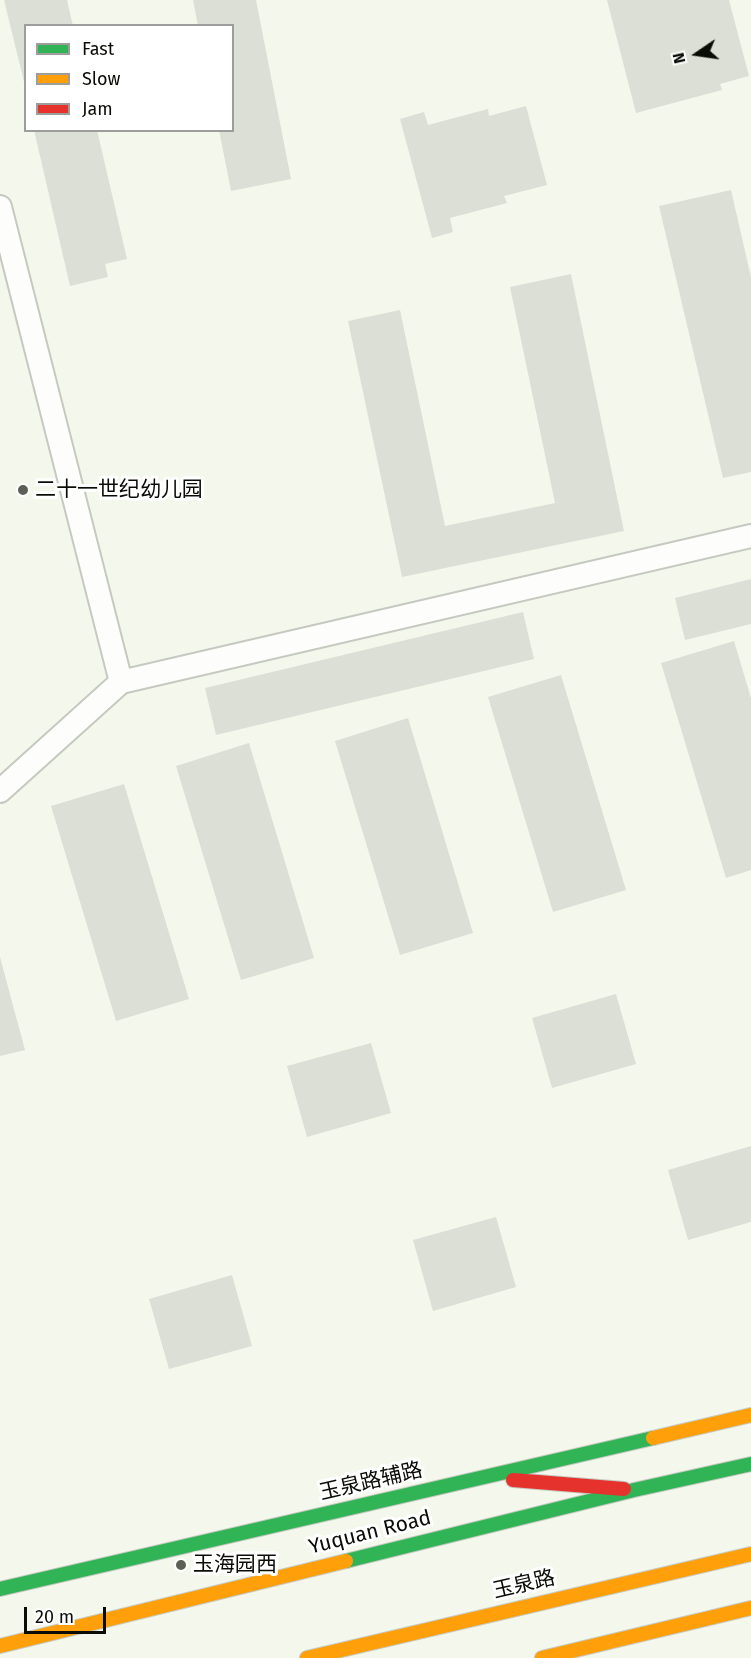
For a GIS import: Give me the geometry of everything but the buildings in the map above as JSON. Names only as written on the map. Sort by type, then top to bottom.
[{"type":"main road","name":"玉泉路辅路","points":[[0,1589],[751,1415]]},
{"type":"main road","name":"Yuquan Road","points":[[0,1646],[634,1490],[751,1464]]},
{"type":"main road","points":[[482,1478],[634,1490]]},
{"type":"main road","name":"玉泉路","points":[[307,1658],[751,1554]]},
{"type":"main road","points":[[543,1658],[751,1608]]},
{"type":"main road","points":[[0,1657],[31,1639]]},
{"type":"street","points":[[0,207],[121,682]]},
{"type":"street","points":[[0,791],[121,682],[751,536]]},
{"type":"traffic: fast","points":[[0,1589],[653,1438]]},
{"type":"traffic: fast","points":[[346,1561],[634,1490],[751,1464]]},
{"type":"traffic: slow","points":[[653,1438],[751,1415]]},
{"type":"traffic: slow","points":[[307,1658],[751,1554]]},
{"type":"traffic: slow","points":[[0,1646],[346,1561]]},
{"type":"traffic: slow","points":[[542,1658],[751,1608]]},
{"type":"traffic: jam","points":[[513,1480],[624,1489]]},
{"type":"place","name":"二十一世纪幼儿园","points":[[23,490]]},
{"type":"place","name":"玉海园西","points":[[181,1565]]}]
